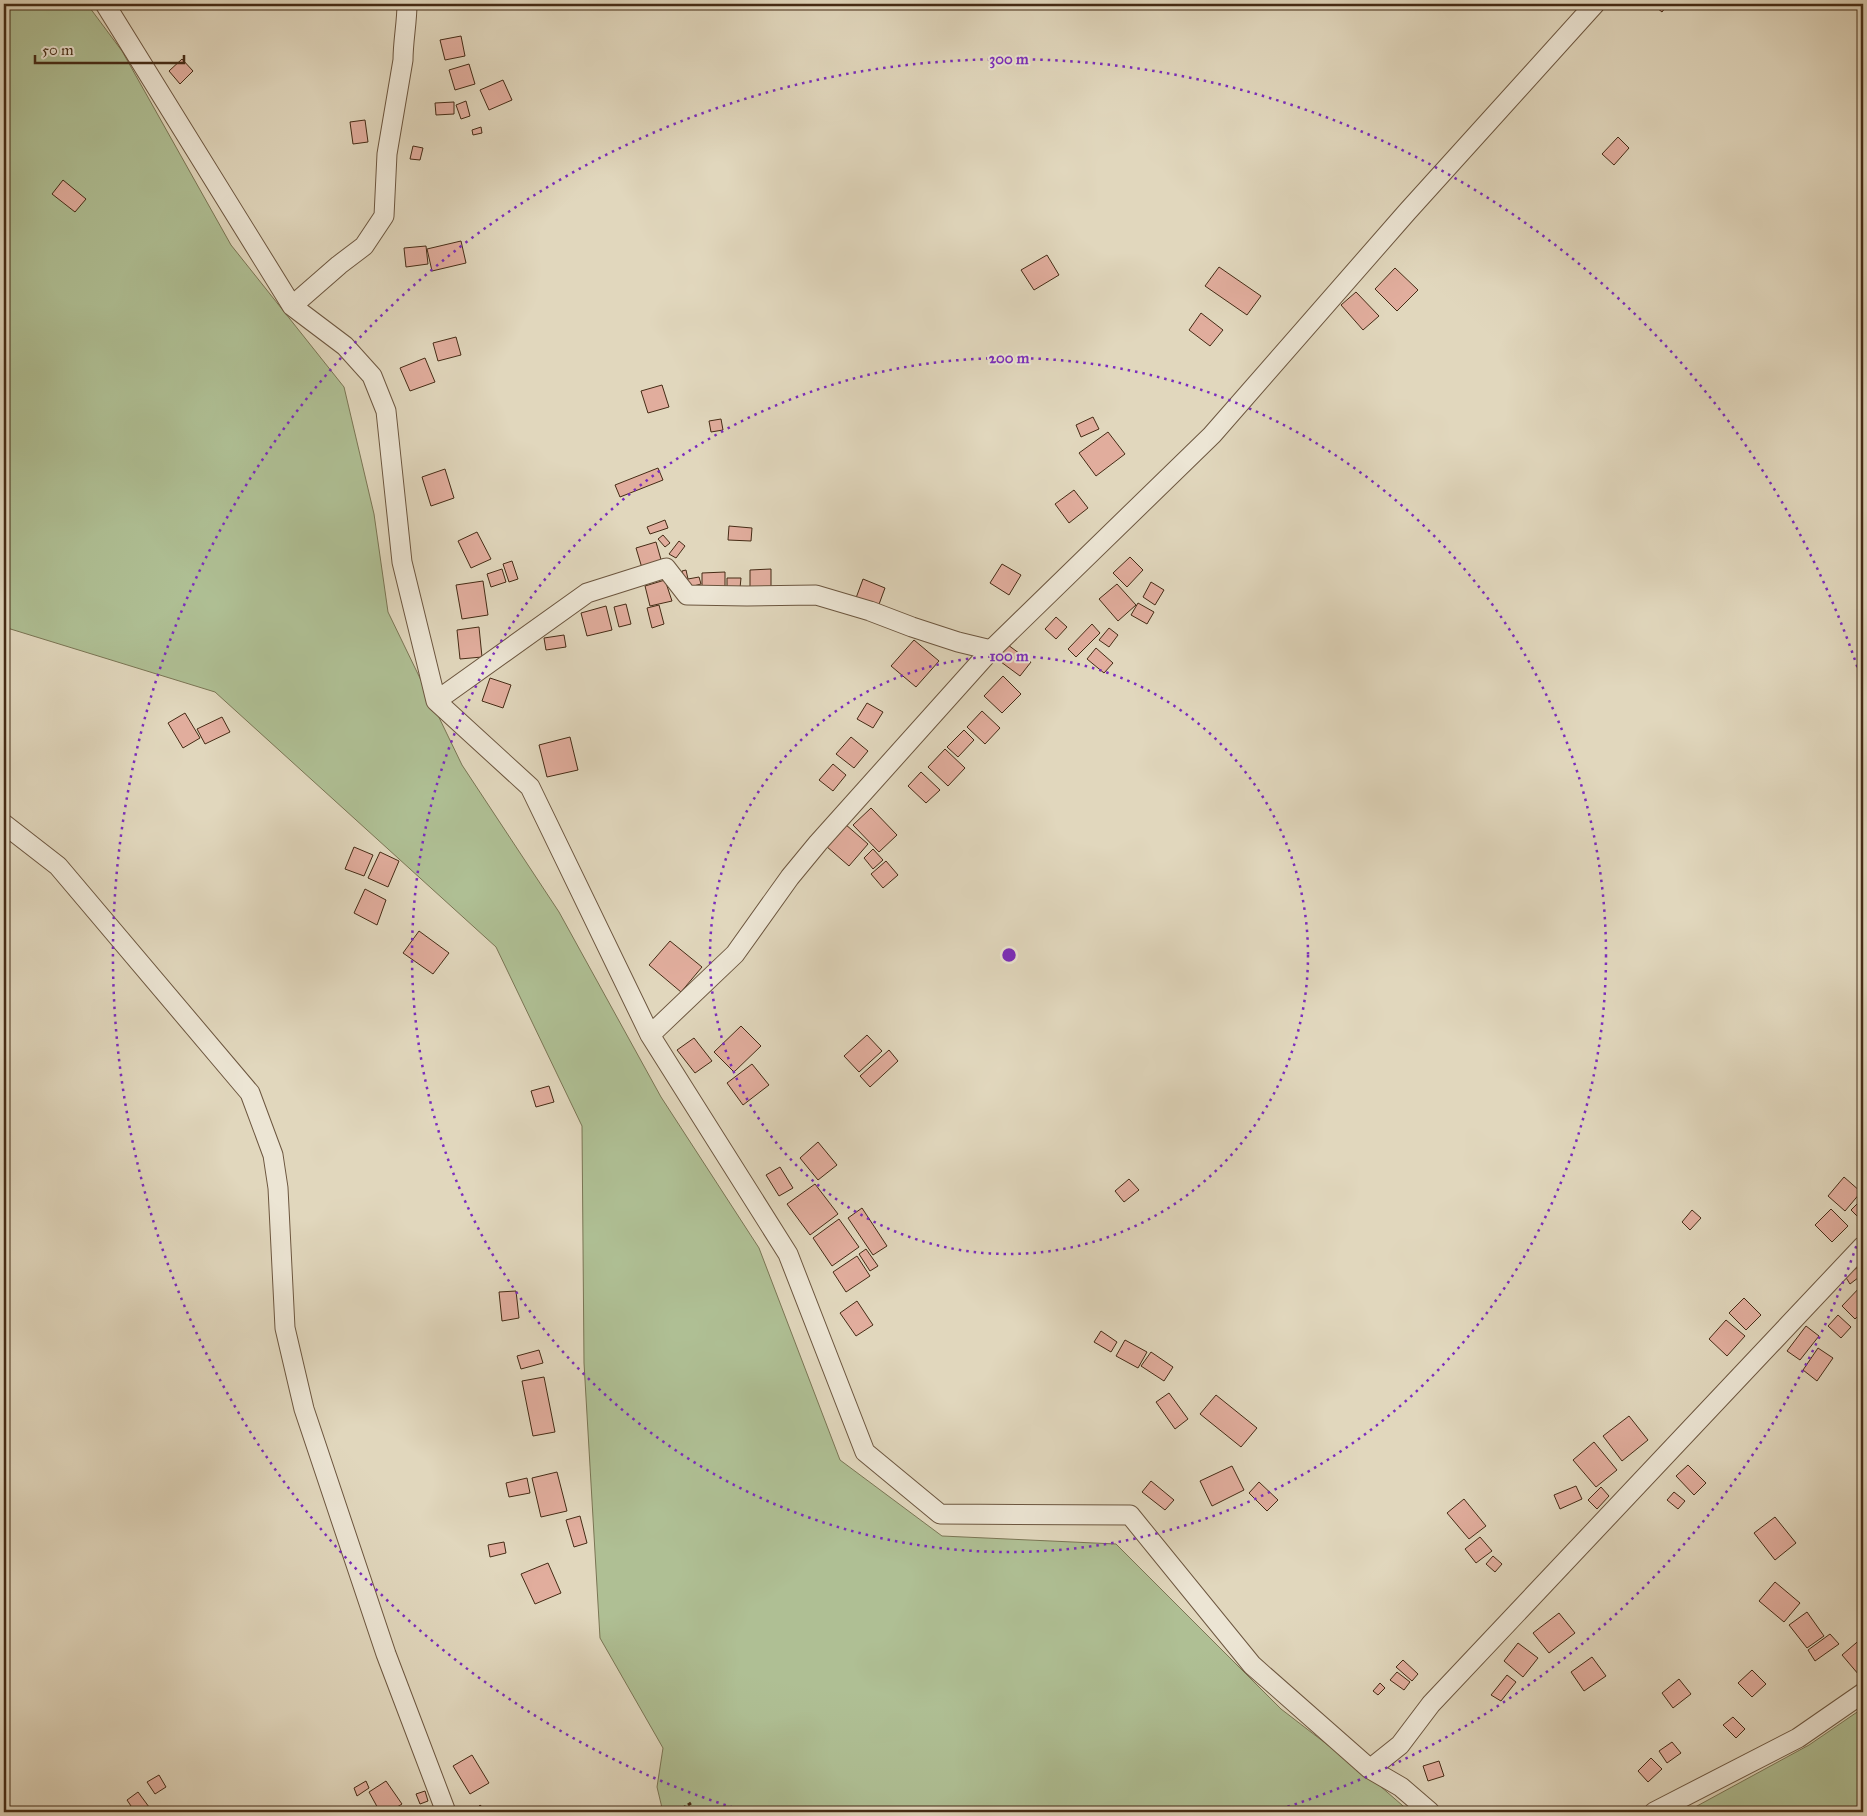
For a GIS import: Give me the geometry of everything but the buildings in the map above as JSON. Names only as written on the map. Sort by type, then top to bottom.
[{"type":"street","points":[[105,4],[292,306],[345,346],[372,376],[386,411],[402,562],[436,701],[530,787],[650,1035],[788,1254],[865,1452],[940,1514],[1130,1515],[1252,1665],[1370,1769],[1401,1787],[1430,1812]]},
{"type":"street","points":[[292,306],[364,246],[384,216],[388,154],[403,60],[407,4]]},
{"type":"street","points":[[650,1035],[735,954],[790,877],[818,843],[992,650],[1212,436],[1407,212],[1595,4]]},
{"type":"street","points":[[436,701],[587,593],[666,568],[687,595],[816,595],[870,611],[958,642],[992,650]]},
{"type":"street","points":[[4,824],[58,866],[250,1093],[273,1155],[278,1188],[285,1328],[304,1409],[386,1654],[446,1812]]},
{"type":"street","points":[[1370,1769],[1400,1745],[1432,1704],[1863,1246]]},
{"type":"street","points":[[1654,1812],[1798,1738],[1863,1694]]},
{"type":"path","points":[[677,1812],[691,1803]]},
{"type":"green space","points":[[4,4],[87,4],[122,51],[231,245],[344,387],[374,514],[388,612],[462,765],[559,912],[661,1097],[759,1248],[840,1460],[942,1536],[1116,1544],[1281,1709],[1372,1779],[1410,1812],[663,1812],[657,1787],[663,1748],[600,1638],[584,1363],[582,1126],[496,947],[215,692],[4,627]]},
{"type":"green space","points":[[1863,1708],[1863,1812],[1686,1812],[1809,1745]]}]
